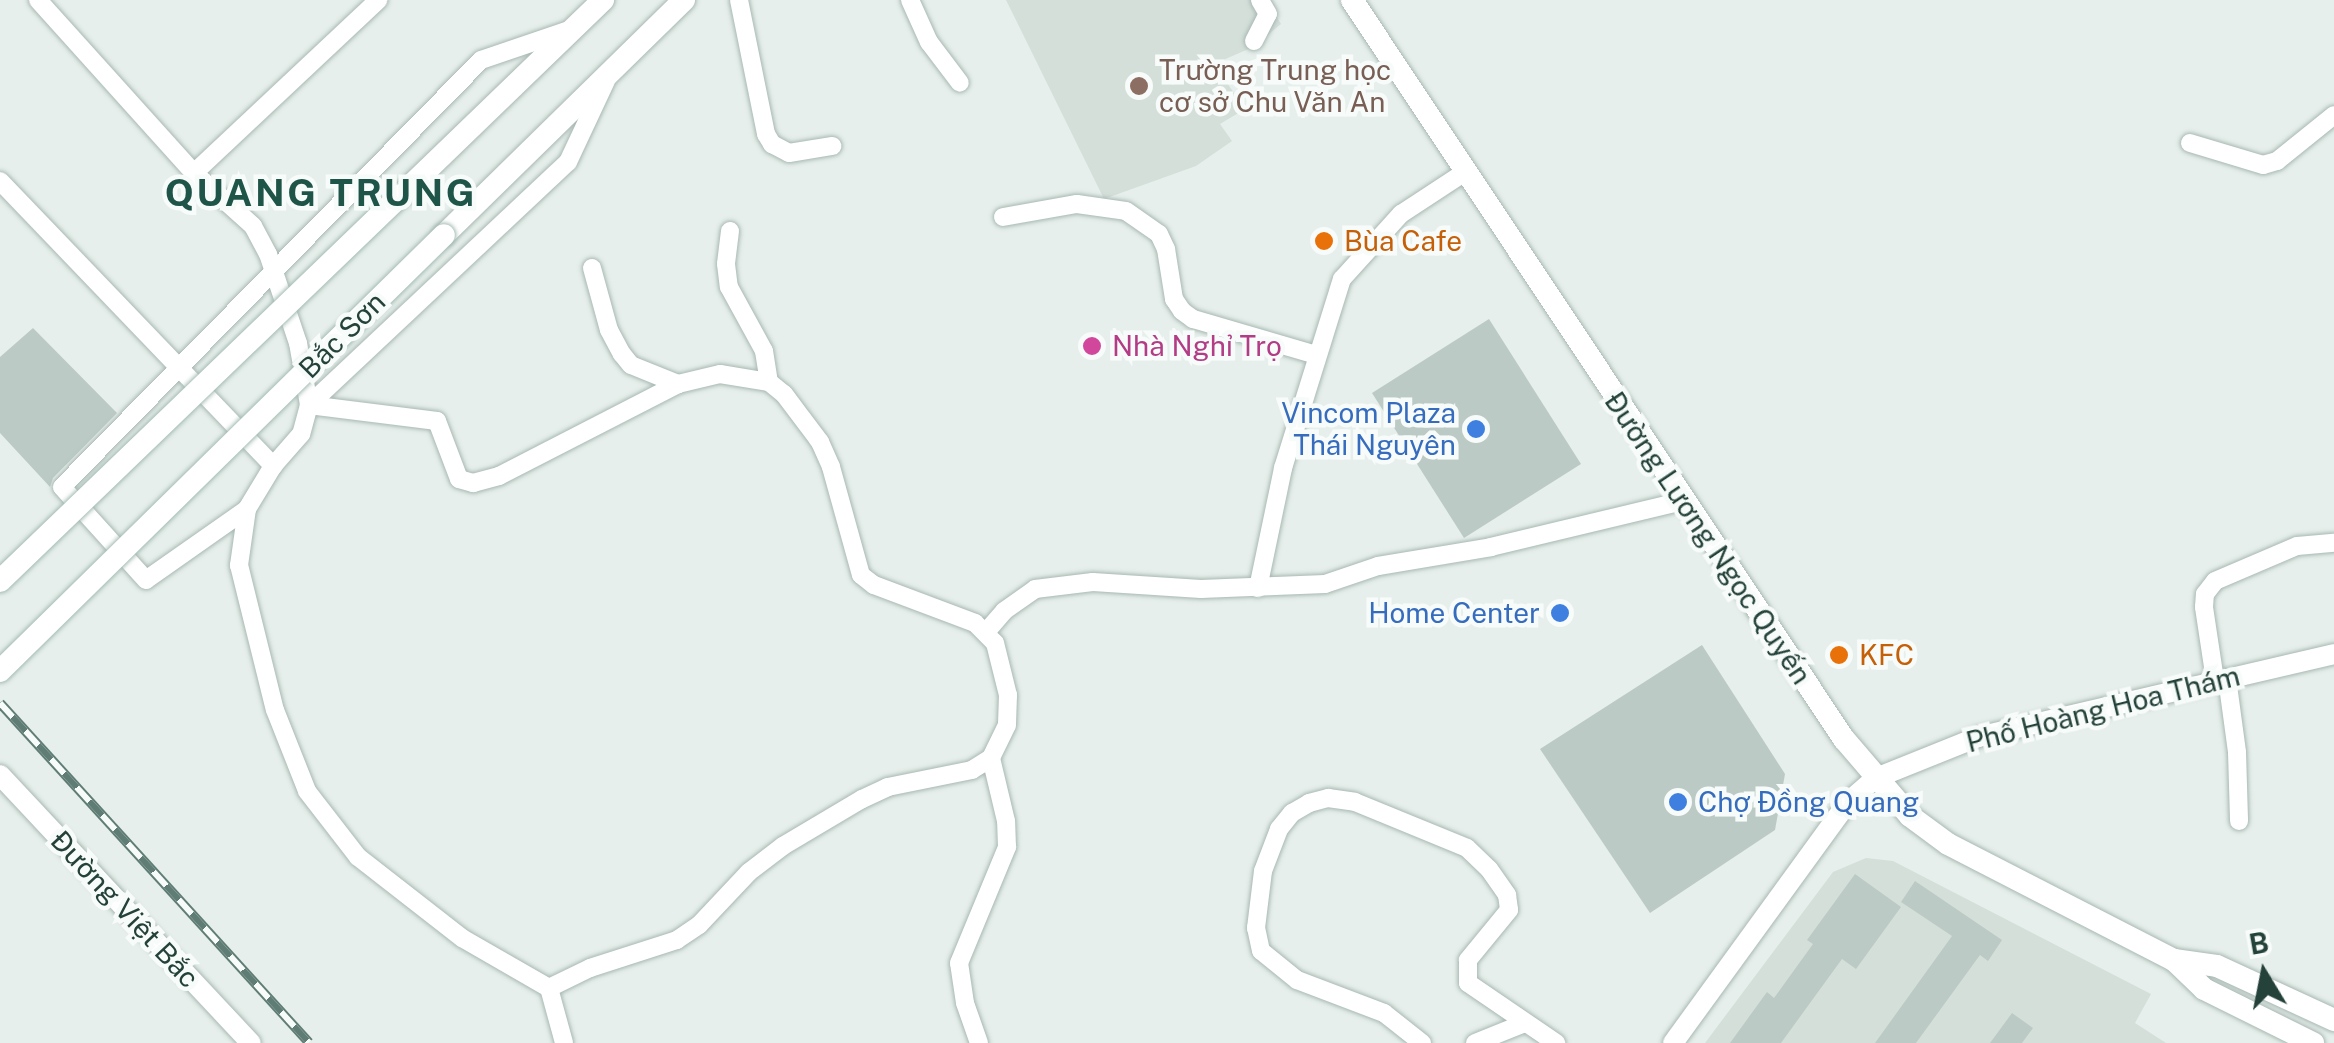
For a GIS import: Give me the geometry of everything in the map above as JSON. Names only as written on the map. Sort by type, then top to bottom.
[{"type":"main road","points":[[0,581],[604,0]]},
{"type":"main road","name":"Bắc Sơn","points":[[0,671],[684,0]]},
{"type":"main road","name":"Đường Lương Ngọc Quyến","points":[[1352,0],[1683,501],[1844,739],[1876,778],[1915,820],[1948,844],[2174,960],[2204,989],[2313,1043]]},
{"type":"main road","name":"Đường Lương Ngọc Quyến","points":[[2174,960],[2217,966],[2334,1020]]},
{"type":"street","points":[[38,0],[194,173],[253,226],[264,241],[298,343],[309,405],[301,434],[273,466],[247,509],[239,565],[242,590],[275,710],[307,791],[329,825],[374,869],[462,938],[548,988],[564,1043]]},
{"type":"street","points":[[194,173],[378,0]]},
{"type":"street","points":[[739,0],[766,134],[772,144],[789,153],[832,146]]},
{"type":"street","points":[[910,0],[929,42],[960,83]]},
{"type":"street","points":[[1254,41],[1268,14],[1260,0]]},
{"type":"street","points":[[247,509],[146,580],[62,486],[482,60],[574,28]]},
{"type":"street","points":[[309,405],[568,162],[611,71]]},
{"type":"street","points":[[2190,143],[2264,165],[2277,161],[2334,115]]},
{"type":"street","points":[[1258,588],[1283,468],[1342,279],[1356,258],[1401,214],[1464,172]]},
{"type":"street","points":[[0,182],[273,466]]},
{"type":"street","points":[[1003,216],[1077,204],[1126,212],[1158,234],[1166,249],[1174,299],[1182,310],[1194,319],[1316,355]]},
{"type":"street","points":[[730,231],[726,264],[730,287],[764,350],[769,382]]},
{"type":"street","points":[[592,268],[609,330],[622,354],[631,365],[678,384]]},
{"type":"street","points":[[309,405],[437,421],[459,480],[473,483],[499,476],[678,384],[720,374],[769,382],[784,394],[820,442],[832,467],[861,575],[986,632],[995,643],[1008,695],[1007,725],[991,758],[972,770],[888,786],[862,799],[772,855],[699,925],[677,940],[590,968],[548,988]]},
{"type":"street","points":[[986,632],[1023,594],[1054,585],[1093,582],[1258,588],[1325,584],[1378,566],[1509,543],[1683,501]]},
{"type":"street","points":[[2239,821],[2238,752],[2204,607],[2205,594],[2215,580],[2297,546],[2334,544]]},
{"type":"street","name":"Phố Hoàng Hoa Thám","points":[[1876,778],[1978,737],[2334,654]]},
{"type":"street","points":[[979,1043],[965,1003],[959,963],[1007,848],[1006,820],[991,758]]},
{"type":"street","name":"Đường Việt Bắc","points":[[0,775],[251,1043]]},
{"type":"street","points":[[1672,1043],[1836,818],[1876,778]]},
{"type":"street","points":[[1422,1043],[1384,1013],[1297,980],[1261,951],[1256,914],[1263,870],[1279,830],[1309,803],[1328,798],[1355,802],[1467,848],[1490,869],[1507,895],[1508,910],[1468,960],[1468,983],[1556,1043]]},
{"type":"street","points":[[1474,1043],[1525,1023]]},
{"type":"shaded area","name":"Trường Trung học cơ sở Chu Văn An","points":[[1006,0],[1266,0],[1281,24],[1253,47],[1214,64],[1245,109],[1220,124],[1232,141],[1196,166],[1104,199]]},
{"type":"shaded area","points":[[1866,858],[1893,861],[2151,994],[2135,1023],[2166,1043],[1705,1043],[1833,872]]},
{"type":"building","name":"Vincom Plaza Thái Nguyên","points":[[1489,319],[1581,464],[1464,538],[1372,393]]},
{"type":"building","points":[[33,328],[117,413],[53,478],[50,487],[0,433],[0,357]]},
{"type":"building","name":"Chợ Đồng Quang","points":[[1702,645],[1785,774],[1775,830],[1650,913],[1540,749]]},
{"type":"building","points":[[1855,874],[1901,907],[1856,969],[1842,959],[1781,1043],[1730,1043],[1767,992],[1774,998],[1813,944],[1807,940]]},
{"type":"building","points":[[1915,881],[2002,940],[1988,961],[1980,955],[1916,1043],[1875,1043],[1952,936],[1901,902]]},
{"type":"building","points":[[2012,1013],[2033,1028],[2022,1043],[1990,1043]]},
{"type":"railway","points":[[0,703],[309,1043]]},
{"type":"place","name":"Trường Trung học cơ sở Chu Văn An","points":[[1139,86]]},
{"type":"place","name":"Bùa Cafe","points":[[1324,241]]},
{"type":"place","name":"Nhà Nghỉ Trọ","points":[[1092,346]]},
{"type":"place","name":"Vincom Plaza Thái Nguyên","points":[[1476,429]]},
{"type":"place","name":"Home Center","points":[[1560,613]]},
{"type":"place","name":"KFC","points":[[1839,655]]},
{"type":"place","name":"Chợ Đồng Quang","points":[[1678,802]]},
{"type":"district","name":"QUANG TRUNG","points":[[321,193]]}]
